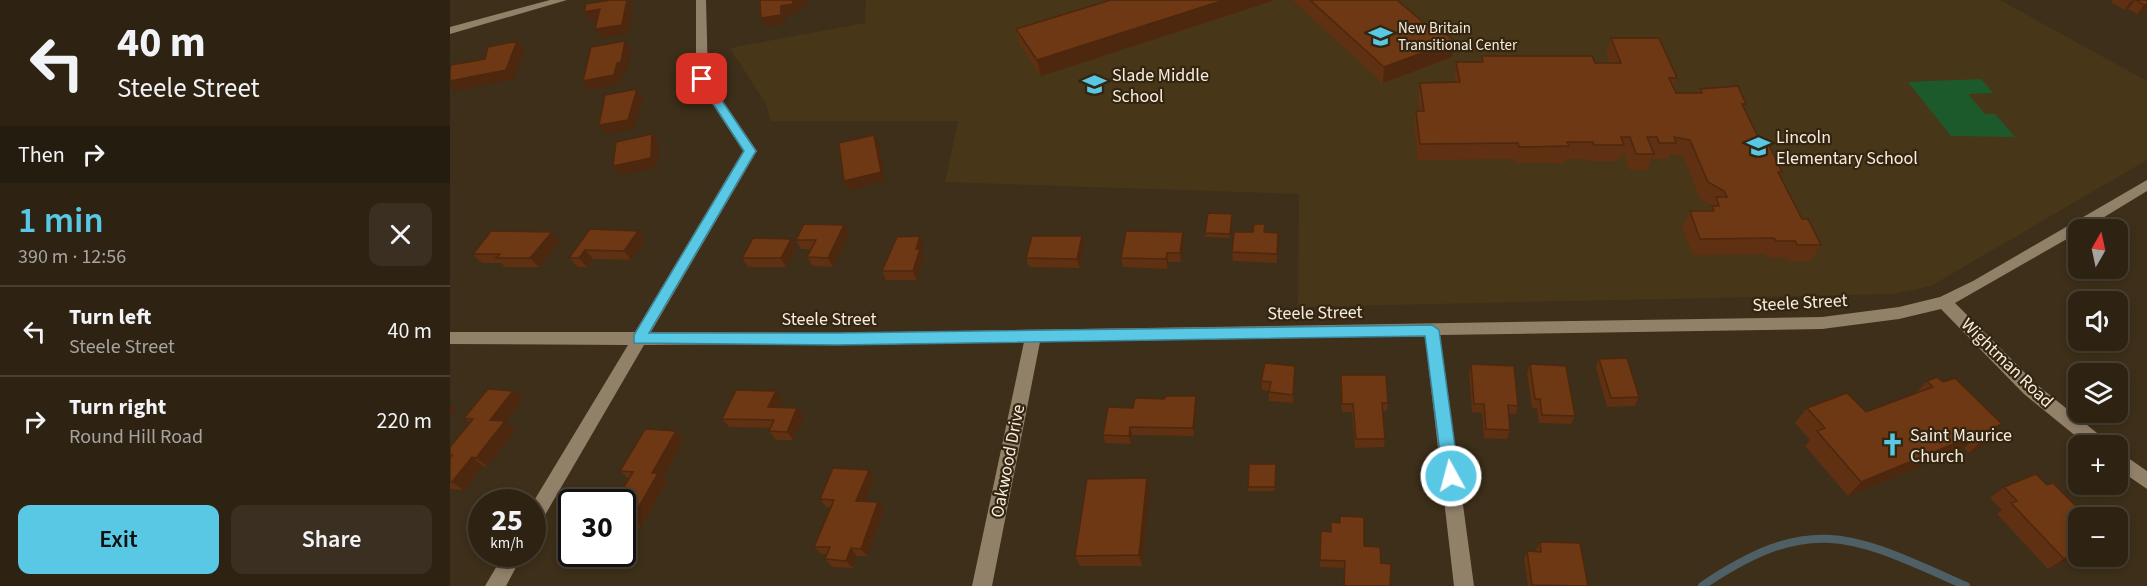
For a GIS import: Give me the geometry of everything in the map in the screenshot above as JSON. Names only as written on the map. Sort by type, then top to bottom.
[{"type":"street","points":[[450,31],[562,0]]},
{"type":"street","points":[[546,497],[750,151],[702,79],[701,0]]},
{"type":"street","name":"Steele Street","points":[[450,338],[1033,336],[1822,323],[1882,316],[1944,302],[1987,280],[2147,185]]},
{"type":"street","name":"Wightman Road","points":[[1944,302],[2030,389],[2087,435]]},
{"type":"street","points":[[1432,330],[1464,586]]},
{"type":"street","name":"Oakwood Drive","points":[[982,586],[1033,336]]},
{"type":"street","points":[[2128,467],[2147,481]]},
{"type":"street","points":[[495,586],[506,567]]},
{"type":"shaded area","name":"Lincoln Elementary School","points":[[866,0],[2000,0],[2147,81],[2147,160],[1931,286],[1893,294],[1298,307],[1299,194],[945,182],[958,121],[771,121],[766,104],[730,48],[865,23]]},
{"type":"green space","points":[[1981,79],[1993,93],[1968,94],[1985,114],[1995,114],[2015,137],[1951,136],[1908,82]]},
{"type":"building","points":[[627,0],[622,25],[595,29],[600,9],[584,12],[586,4]]},
{"type":"building","points":[[760,0],[793,0],[793,4],[781,6],[781,15],[761,18]]},
{"type":"building","points":[[1111,0],[1224,0],[1037,60],[1016,29]]},
{"type":"building","points":[[1310,0],[1397,0],[1430,28],[1436,26],[1454,41],[1384,67]]},
{"type":"building","points":[[2136,0],[2147,0],[2147,4],[2144,5]]},
{"type":"building","points":[[1611,38],[1659,38],[1677,78],[1669,78],[1676,93],[1702,93],[1700,89],[1738,86],[1746,104],[1742,104],[1761,143],[1768,143],[1782,172],[1778,172],[1802,219],[1808,219],[1821,245],[1797,245],[1795,241],[1776,241],[1774,238],[1700,239],[1690,211],[1714,211],[1712,206],[1719,206],[1716,197],[1727,197],[1724,191],[1708,182],[1690,140],[1674,137],[1676,143],[1659,143],[1657,137],[1647,137],[1654,154],[1636,154],[1630,137],[1621,137],[1624,145],[1594,145],[1593,142],[1567,142],[1569,146],[1519,147],[1518,143],[1420,144],[1416,111],[1424,111],[1420,83],[1460,82],[1456,62],[1483,62],[1482,56],[1592,56],[1595,63],[1621,63]]},
{"type":"building","points":[[517,41],[506,70],[450,81],[451,65],[485,59],[488,47]]},
{"type":"building","points":[[625,41],[621,62],[617,63],[614,75],[583,81],[591,47]]},
{"type":"building","points":[[637,89],[628,120],[599,125],[605,95]]},
{"type":"building","points":[[652,134],[651,158],[613,166],[616,142]]},
{"type":"building","points":[[874,135],[881,172],[844,181],[839,143]]},
{"type":"building","points":[[1208,213],[1232,214],[1230,234],[1205,233]]},
{"type":"building","points":[[804,224],[844,225],[828,258],[807,257],[816,240],[796,240]]},
{"type":"building","points":[[1254,224],[1265,224],[1264,232],[1278,233],[1277,254],[1232,252],[1234,232],[1253,232]]},
{"type":"building","points":[[590,229],[638,231],[624,251],[585,250],[579,258],[569,258]]},
{"type":"building","points":[[491,231],[552,232],[530,258],[496,258],[500,254],[473,254]]},
{"type":"building","points":[[1126,231],[1183,232],[1180,253],[1167,253],[1166,259],[1121,258]]},
{"type":"building","points":[[920,236],[916,249],[920,249],[913,271],[882,271],[897,237]]},
{"type":"building","points":[[1032,236],[1082,236],[1077,259],[1026,258]]},
{"type":"building","points":[[753,238],[791,239],[781,258],[742,258]]},
{"type":"building","points":[[1627,358],[1639,397],[1611,398],[1599,359]]},
{"type":"building","points":[[1265,363],[1295,366],[1293,395],[1269,392],[1271,382],[1261,381]]},
{"type":"building","points":[[1471,364],[1514,366],[1518,406],[1508,405],[1510,430],[1486,429],[1484,404],[1474,404]]},
{"type":"building","points":[[1530,364],[1566,366],[1575,416],[1542,415],[1540,399],[1535,399]]},
{"type":"building","points":[[1341,375],[1386,375],[1388,403],[1382,403],[1385,439],[1356,439],[1353,404],[1342,404]]},
{"type":"building","name":"Saint Maurice Church","points":[[1937,377],[1943,382],[1955,378],[2002,424],[1990,429],[1995,434],[1985,438],[1980,433],[1861,482],[1817,431],[1825,428],[1807,408],[1847,393],[1866,412],[1933,387],[1927,381]]},
{"type":"building","points":[[488,389],[513,391],[490,420],[505,421],[476,458],[472,457],[450,482],[452,455],[450,455],[450,447],[473,419],[464,418]]},
{"type":"building","points":[[736,390],[776,391],[768,407],[797,408],[787,432],[769,431],[774,420],[722,419]]},
{"type":"building","points":[[1166,396],[1196,396],[1193,428],[1130,427],[1129,436],[1103,435],[1108,407],[1133,408],[1135,398],[1164,399]]},
{"type":"building","points":[[645,429],[676,431],[652,473],[658,473],[636,512],[636,489],[623,489],[633,472],[620,471]]},
{"type":"building","points":[[1249,464],[1276,464],[1275,487],[1248,487]]},
{"type":"building","points":[[833,468],[869,470],[856,501],[878,502],[861,549],[851,548],[846,561],[825,559],[830,547],[814,547],[834,500],[820,499]]},
{"type":"building","points":[[2036,474],[2047,485],[2053,483],[2077,507],[2068,507],[2068,557],[2064,559],[2011,503],[2017,501],[2004,487]]},
{"type":"building","points":[[1147,478],[1139,555],[1075,556],[1087,479]]},
{"type":"building","points":[[1340,516],[1364,517],[1364,546],[1380,547],[1381,563],[1391,564],[1390,586],[1344,586],[1345,561],[1320,560],[1321,531],[1331,532],[1331,522],[1340,523]]},
{"type":"building","points":[[1540,542],[1580,543],[1588,586],[1532,585],[1527,551],[1541,552]]},
{"type":"waterway","points":[[1702,586],[1741,562],[1774,547],[1805,540],[1833,539],[1862,544],[1893,554],[1966,586]]},
{"type":"place","name":"New Britain Transitional Center","points":[[1380,37]]},
{"type":"place","name":"Slade Middle School","points":[[1094,85]]},
{"type":"place","name":"Lincoln Elementary School","points":[[1758,147]]},
{"type":"place","name":"Saint Maurice Church","points":[[1892,445]]},
{"type":"route","points":[[702,79],[750,151],[639,339],[836,339],[1432,330],[1451,476]]}]
